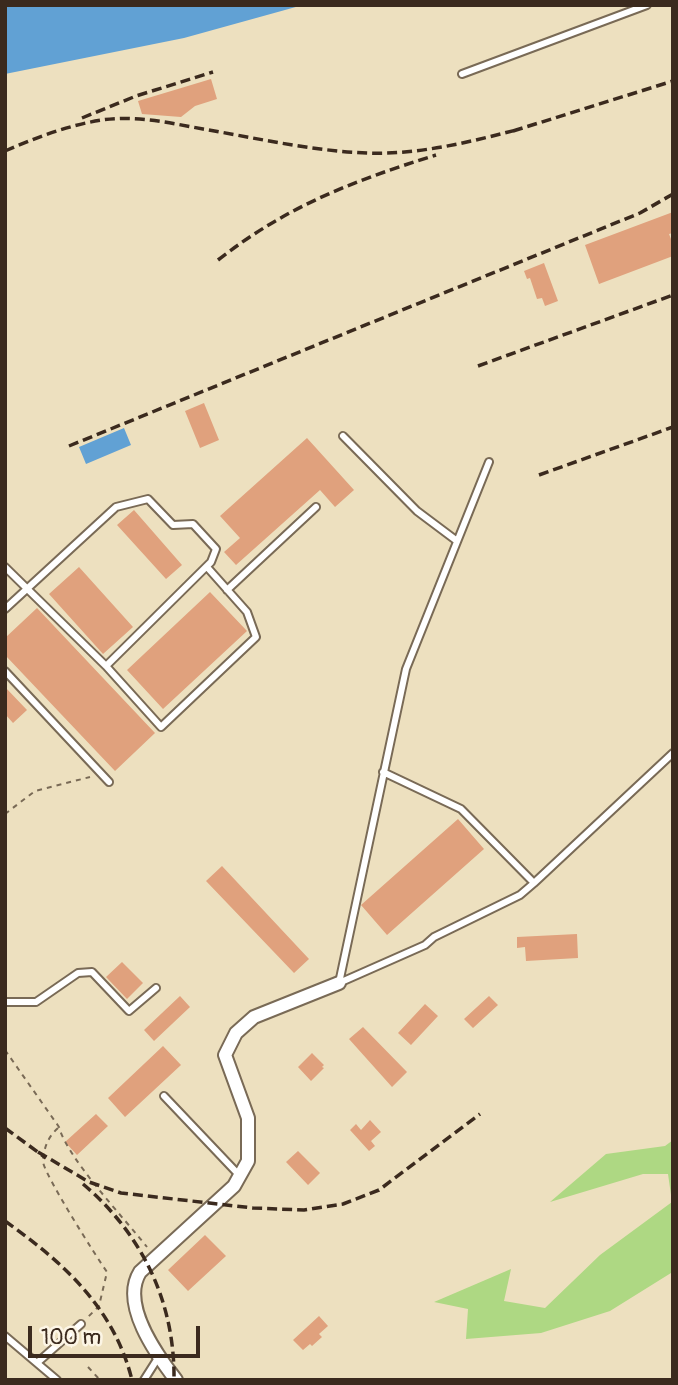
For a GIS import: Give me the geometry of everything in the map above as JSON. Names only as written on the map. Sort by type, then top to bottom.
[{"type":"street","points":[[176,1380],[158,1358],[141,1323],[133,1286],[140,1272],[234,1186],[248,1161],[248,1118],[225,1055],[236,1033],[254,1017],[339,984]]},
{"type":"lane","points":[[462,74],[647,5]]},
{"type":"lane","points":[[344,436],[417,511],[457,541]]},
{"type":"lane","points":[[339,984],[406,669],[489,462]]},
{"type":"lane","points":[[5,608],[116,507],[148,499],[173,525],[193,524],[216,549],[211,562],[106,666]]},
{"type":"lane","points":[[227,590],[316,507]]},
{"type":"lane","points":[[5,567],[106,666],[161,727],[256,637],[247,612],[206,567]]},
{"type":"lane","points":[[5,671],[109,782]]},
{"type":"lane","points":[[339,984],[425,945],[434,937],[520,895],[673,753]]},
{"type":"lane","points":[[383,772],[461,809],[534,883]]},
{"type":"lane","points":[[5,1002],[36,1002],[78,973],[92,971],[129,1011],[156,988]]},
{"type":"lane","points":[[164,1096],[240,1176]]},
{"type":"lane","points":[[38,1362],[81,1324]]},
{"type":"lane","points":[[5,1336],[57,1380]]},
{"type":"lane","points":[[144,1380],[158,1358]]},
{"type":"path","points":[[5,814],[35,791],[101,774]]},
{"type":"path","points":[[5,1050],[59,1127],[61,1138],[156,1258]]},
{"type":"path","points":[[59,1127],[47,1139],[42,1163],[84,1238],[107,1272],[99,1306],[81,1324]]},
{"type":"path","points":[[88,1367],[100,1380]]},
{"type":"green space","points":[[673,1140],[671,1273],[610,1311],[541,1333],[466,1339],[468,1309],[434,1302],[511,1269],[504,1301],[545,1308],[600,1255],[672,1202],[668,1174],[643,1174],[550,1202],[606,1154],[665,1146]]},
{"type":"water","points":[[5,5],[303,5],[184,38],[5,74]]},
{"type":"water","points":[[124,428],[131,445],[86,464],[79,447]]},
{"type":"building","points":[[211,79],[217,99],[195,106],[181,117],[142,114],[138,101]]},
{"type":"building","points":[[673,212],[673,233],[669,234],[673,244],[673,256],[599,284],[585,245]]},
{"type":"building","points":[[544,263],[558,301],[545,306],[542,298],[537,299],[530,278],[527,279],[524,271]]},
{"type":"building","points":[[204,403],[219,440],[200,448],[185,411]]},
{"type":"building","points":[[307,438],[354,490],[335,507],[320,490],[236,565],[224,552],[240,538],[220,516]]},
{"type":"building","points":[[134,510],[182,565],[166,579],[117,525]]},
{"type":"building","points":[[79,567],[133,627],[103,654],[49,594]]},
{"type":"building","points":[[210,592],[247,631],[163,709],[127,670]]},
{"type":"building","points":[[37,608],[155,733],[115,771],[5,655],[5,638]]},
{"type":"building","points":[[5,687],[27,710],[13,723],[5,714]]},
{"type":"building","points":[[458,819],[484,849],[387,935],[361,905]]},
{"type":"building","points":[[222,866],[309,959],[294,973],[206,881]]},
{"type":"building","points":[[577,934],[578,958],[526,961],[525,947],[517,948],[517,937]]},
{"type":"building","points":[[122,962],[143,983],[127,999],[106,977]]},
{"type":"building","points":[[180,996],[190,1007],[154,1041],[144,1030]]},
{"type":"building","points":[[489,996],[498,1005],[473,1028],[464,1019]]},
{"type":"building","points":[[425,1004],[438,1016],[411,1045],[398,1033]]},
{"type":"building","points":[[363,1027],[407,1072],[392,1087],[349,1039]]},
{"type":"building","points":[[163,1046],[181,1065],[125,1117],[108,1098]]},
{"type":"building","points":[[312,1053],[324,1068],[311,1081],[298,1067]]},
{"type":"building","points":[[96,1114],[108,1126],[77,1155],[65,1142]]},
{"type":"building","points":[[370,1120],[381,1132],[371,1141],[375,1146],[369,1151],[350,1130],[356,1124],[361,1130]]},
{"type":"building","points":[[298,1151],[320,1173],[308,1185],[286,1162]]},
{"type":"building","points":[[205,1235],[226,1256],[188,1291],[168,1270]]},
{"type":"building","points":[[319,1316],[328,1326],[319,1334],[322,1337],[303,1350],[293,1340]]},
{"type":"railway","points":[[82,118],[136,96],[213,72]]},
{"type":"railway","points":[[513,131],[673,81]]},
{"type":"railway","points":[[5,151],[90,122],[127,118],[153,120],[305,147],[367,153],[425,150],[520,129]]},
{"type":"railway","points":[[218,260],[295,210],[349,185],[436,155]]},
{"type":"railway","points":[[69,446],[640,213],[673,194]]},
{"type":"railway","points":[[478,366],[673,295]]},
{"type":"railway","points":[[539,475],[673,427]]},
{"type":"railway","points":[[38,1152],[89,1182],[121,1193],[253,1208],[304,1210],[343,1204],[379,1190],[480,1114]]},
{"type":"railway","points":[[5,1128],[46,1158]]},
{"type":"railway","points":[[83,1184],[122,1225],[151,1272],[168,1324],[174,1380]]},
{"type":"railway","points":[[5,1221],[47,1253],[84,1289],[113,1331],[132,1380]]}]
